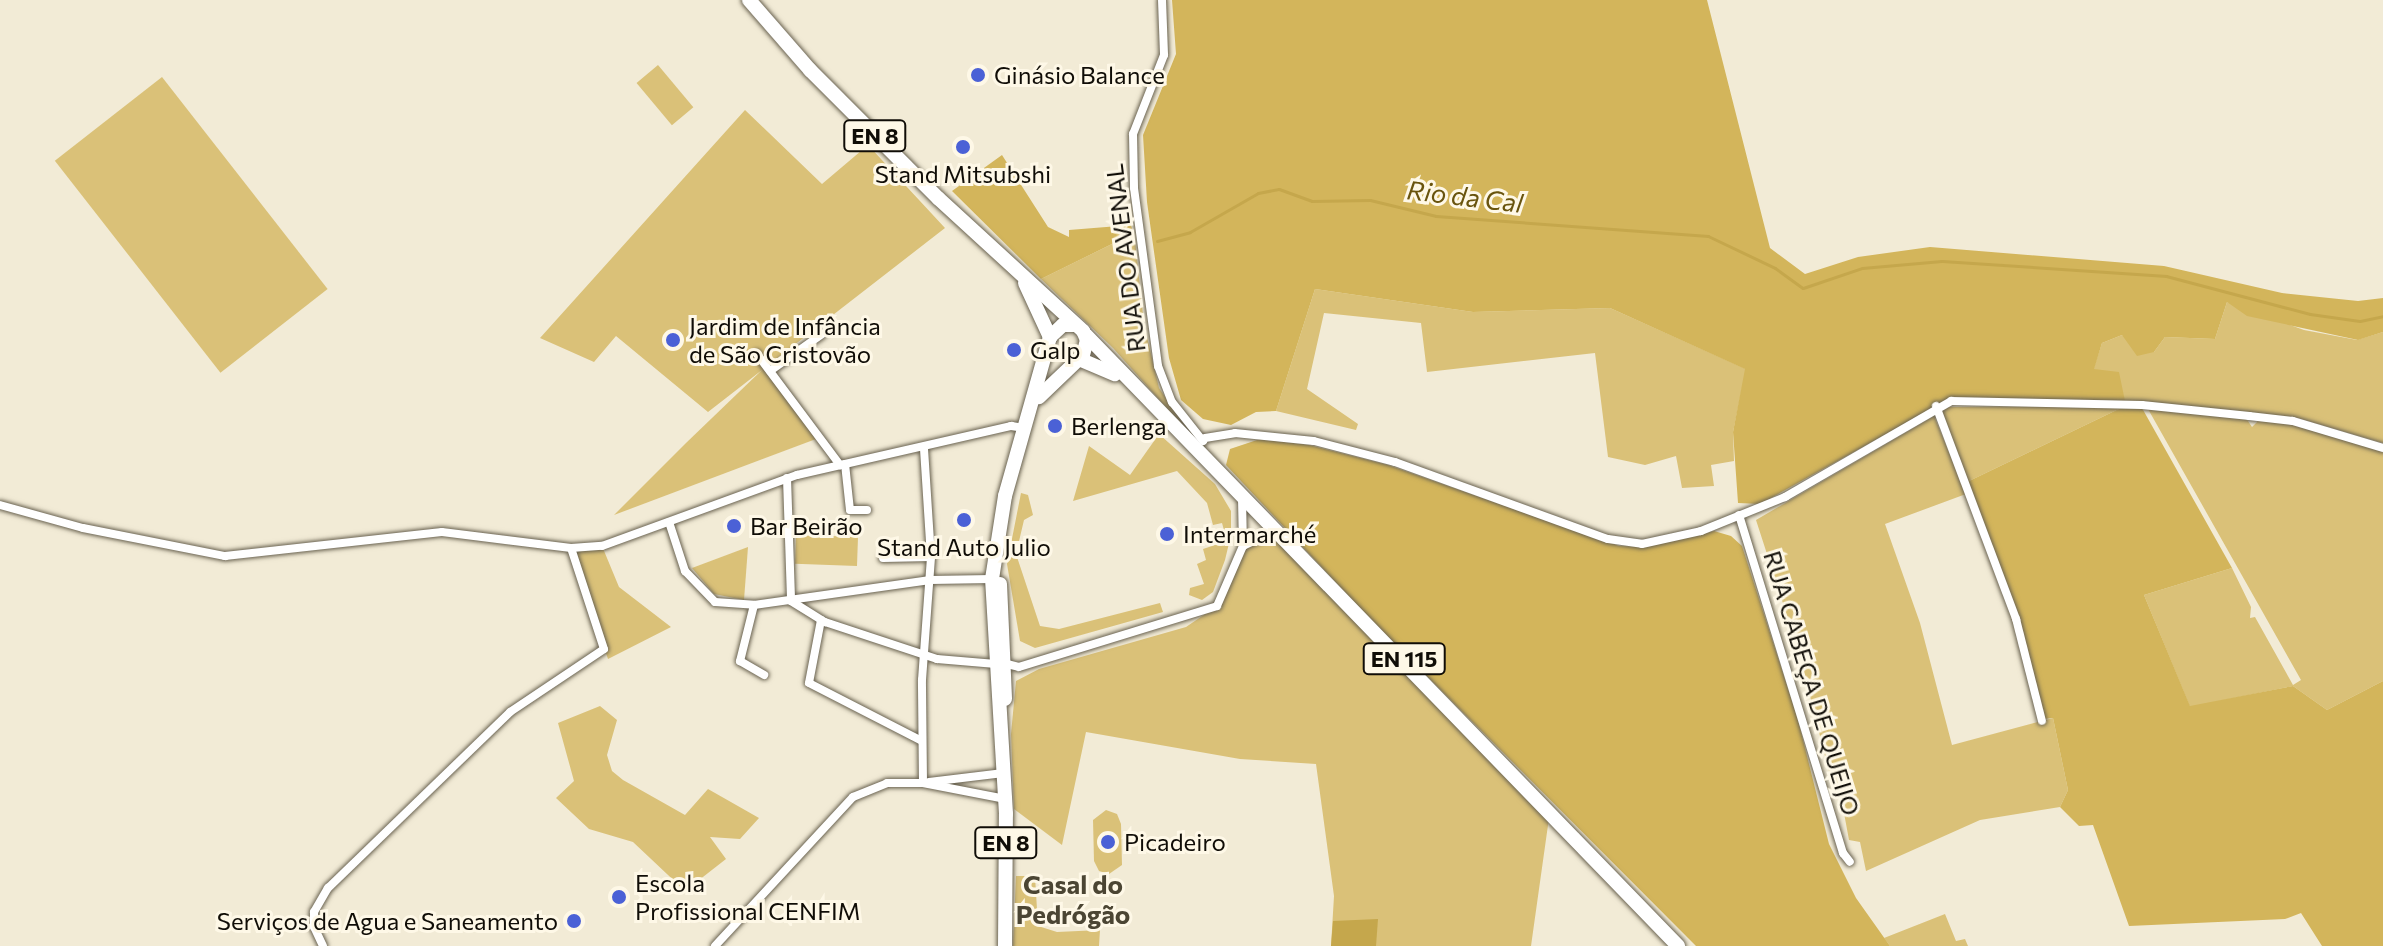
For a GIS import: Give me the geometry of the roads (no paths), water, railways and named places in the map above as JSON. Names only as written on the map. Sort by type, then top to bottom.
[{"type":"main road","name":"EN 8","points":[[749,0],[819,79],[1023,279],[1080,330],[1086,351],[1036,401]]},
{"type":"main road","name":"EN 8","points":[[1023,279],[1054,356],[1075,360]]},
{"type":"main road","points":[[1050,341],[1063,325],[1080,330]]},
{"type":"main road","name":"EN 115","points":[[1080,330],[1123,378],[1242,494],[1678,946]]},
{"type":"main road","name":"EN 8","points":[[1005,946],[1001,664],[993,574],[1005,496],[1036,401],[1050,341]]},
{"type":"main road","name":"EN 115","points":[[1075,360],[1123,378]]},
{"type":"street","name":"RUA DO AVENAL","points":[[1162,0],[1164,55],[1133,134],[1134,188],[1158,366],[1172,402],[1205,438]]},
{"type":"street","points":[[770,371],[822,334]]},
{"type":"street","points":[[757,354],[842,464],[850,510],[867,510]]},
{"type":"street","points":[[1196,451],[1205,438],[1235,433],[1314,441],[1395,462],[1624,544],[1671,538],[1785,497],[1936,406],[1951,401],[2142,405],[2293,421],[2383,448]]},
{"type":"street","points":[[1936,406],[2016,619],[2042,721]]},
{"type":"street","points":[[0,505],[83,528],[225,556],[442,532],[571,548],[602,546],[787,478],[1011,426],[1026,428]]},
{"type":"street","points":[[923,783],[923,653],[931,557],[924,448]]},
{"type":"street","points":[[787,478],[791,601]]},
{"type":"street","points":[[791,601],[821,620],[923,653],[1001,664],[1013,660],[1029,663],[1217,606],[1243,546],[1242,494]]},
{"type":"street","name":"RUA CABEÇA DE QUEIJO","points":[[1739,515],[1843,853],[1850,862]]},
{"type":"street","points":[[669,522],[685,571],[698,590],[715,602],[754,605],[993,574]]},
{"type":"street","points":[[1243,546],[1277,530]]},
{"type":"street","points":[[323,946],[314,927],[314,912],[328,888],[500,721],[604,649],[571,548]]},
{"type":"street","points":[[883,558],[931,557]]},
{"type":"street","points":[[754,605],[740,661],[764,675]]},
{"type":"street","points":[[821,620],[809,683],[922,741]]},
{"type":"street","points":[[715,946],[853,797],[887,783],[923,783],[1003,773]]},
{"type":"street","points":[[923,783],[1005,799]]},
{"type":"waterway","name":"Rio da Cal","points":[[1157,241],[1190,232],[1258,193],[1279,189],[1312,201],[1370,200],[1436,216],[1708,236],[1775,268],[1803,288],[1862,268],[1942,261],[2166,276],[2310,314],[2360,321],[2383,316]]},
{"type":"place","name":"Ginásio Balance","points":[[978,75]]},
{"type":"place","name":"Stand Mitsubshi","points":[[963,147]]},
{"type":"place","name":"Jardim de Infância de São Cristovão","points":[[673,340]]},
{"type":"place","name":"Galp","points":[[1014,350]]},
{"type":"place","name":"Berlenga","points":[[1055,426]]},
{"type":"place","name":"Stand Auto Julio","points":[[964,520]]},
{"type":"place","name":"Bar Beirão","points":[[734,526]]},
{"type":"place","name":"Intermarché","points":[[1167,534]]},
{"type":"place","name":"Picadeiro","points":[[1108,842]]},
{"type":"place","name":"Escola Profissional CENFIM","points":[[619,897]]},
{"type":"place","name":"Serviços de Agua e Saneamento","points":[[574,921]]},
{"type":"district","name":"Casal do Pedrógão","points":[[1073,899]]}]
